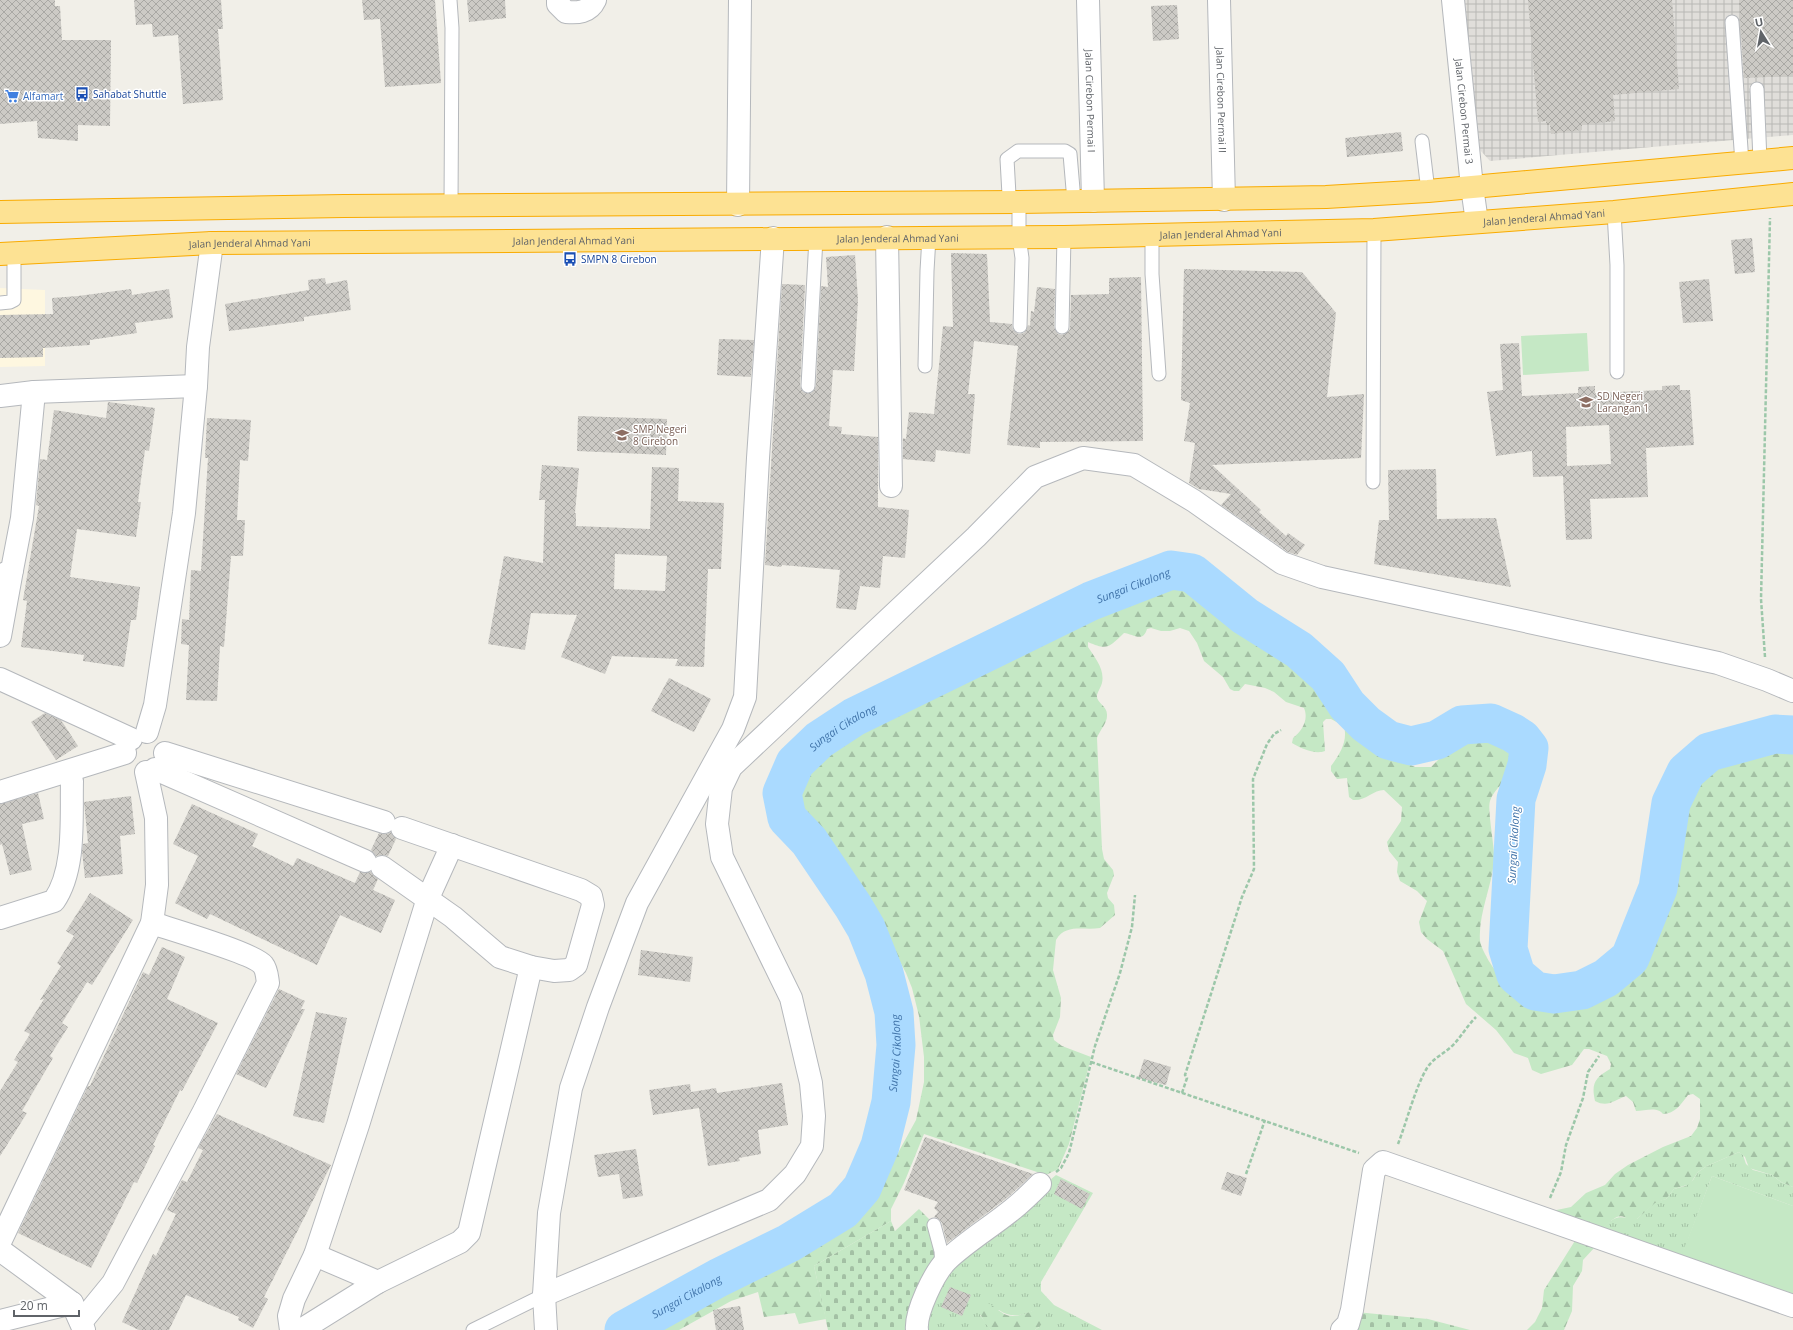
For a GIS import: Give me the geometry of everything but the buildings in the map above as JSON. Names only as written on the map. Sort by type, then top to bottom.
[{"type":"highway","points":[[0,212],[450,205],[738,205],[1224,200],[1428,191],[1793,158]]},
{"type":"highway","name":"Jalan Jenderal Ahmad Yani","points":[[7,254],[212,243],[887,237],[1064,237],[1374,230],[1614,212],[1793,194]]},
{"type":"street","points":[[558,0],[558,4],[566,12],[580,13],[593,4],[595,0]]},
{"type":"street","points":[[738,205],[740,0]]},
{"type":"street","name":"Jalan Cirebon Permai I","points":[[1084,201],[1088,0]]},
{"type":"street","name":"Jalan Cirebon Permai II","points":[[1219,0],[1224,200]]},
{"type":"street","name":"Jalan Cirebon Permai 3","points":[[1453,0],[1472,187],[1477,222]]},
{"type":"street","points":[[887,237],[891,486]]},
{"type":"street","points":[[546,1330],[544,1295],[549,1213],[571,1088],[598,1007],[638,903],[733,729],[745,697],[758,458],[773,238]]},
{"type":"street","points":[[155,765],[260,815],[374,864],[428,898],[500,957],[531,967],[554,971],[570,970],[576,965],[594,905],[591,896],[581,890],[393,825],[278,789],[155,765],[138,771],[127,761],[134,742],[155,705],[184,513],[196,386],[198,346],[212,243]]},
{"type":"street","points":[[0,396],[34,392],[196,386]]},
{"type":"street","points":[[0,636],[6,573],[22,518],[34,392]]},
{"type":"street","points":[[544,1295],[769,1200],[795,1174],[812,1146],[814,1116],[811,1083],[791,998],[722,857],[717,824],[721,788],[731,767],[976,537],[1035,477],[1083,458],[1134,465],[1194,501],[1282,563],[1322,577],[1718,663],[1767,680],[1793,691]]},
{"type":"street","points":[[0,679],[134,742]]},
{"type":"street","points":[[0,792],[134,742],[156,736],[163,744],[155,765],[157,885],[152,923],[0,1242]]},
{"type":"street","points":[[0,918],[54,901],[59,894],[69,864],[72,781]]},
{"type":"street","points":[[260,815],[278,789]]},
{"type":"street","points":[[291,1330],[289,1316],[294,1299],[315,1255],[358,1125],[428,898],[452,845]]},
{"type":"street","points":[[0,1321],[79,1318],[113,1283],[204,1111],[268,983],[267,973],[262,964],[242,953],[152,923]]},
{"type":"street","points":[[300,1330],[378,1282],[460,1242],[469,1233],[531,967]]},
{"type":"street","points":[[1342,1330],[1348,1324],[1352,1310],[1374,1170],[1387,1162],[1793,1306]]},
{"type":"street","points":[[917,1330],[916,1325],[920,1309],[934,1280],[946,1261],[1013,1209],[1040,1184]]},
{"type":"street","points":[[0,1250],[79,1318]]},
{"type":"street","points":[[315,1255],[378,1282]]},
{"type":"lane","points":[[450,0],[452,28],[450,205]]},
{"type":"lane","points":[[1732,22],[1751,162]]},
{"type":"lane","points":[[1751,162],[1757,89]]},
{"type":"lane","points":[[1422,141],[1428,191]]},
{"type":"lane","points":[[1020,326],[1022,258],[1019,237],[1019,202],[1010,195],[1007,159],[1018,151],[1065,151],[1070,154],[1084,201]]},
{"type":"lane","points":[[1614,212],[1617,265],[1617,372]]},
{"type":"lane","points":[[1373,482],[1374,230]]},
{"type":"lane","points":[[1152,235],[1152,274],[1159,374]]},
{"type":"lane","points":[[925,366],[929,237]]},
{"type":"lane","points":[[1062,327],[1064,237]]},
{"type":"lane","points":[[808,386],[816,238]]},
{"type":"lane","points":[[0,302],[10,302],[14,300],[7,254]]},
{"type":"lane","points":[[934,1225],[941,1251],[942,1267]]},
{"type":"lane","points":[[473,1330],[544,1295]]},
{"type":"path","points":[[1767,680],[1761,599],[1770,196]]},
{"type":"path","points":[[1182,1094],[1187,1078],[1185,1075],[1239,904],[1254,869],[1253,780],[1267,744],[1274,734],[1281,730]]},
{"type":"path","points":[[1040,1184],[1061,1168],[1069,1153],[1095,1046],[1120,973],[1132,926],[1135,895]]},
{"type":"path","points":[[1091,1062],[1387,1162],[1404,1126],[1427,1068],[1437,1057],[1455,1043],[1466,1027],[1476,1017]]},
{"type":"path","points":[[1542,1217],[1561,1172],[1566,1145],[1576,1124],[1588,1072],[1599,1056]]},
{"type":"path","points":[[1246,1174],[1265,1120]]},
{"type":"shaded area","points":[[1463,0],[1793,0],[1793,135],[1490,161],[1480,150],[1475,140]]},
{"type":"shaded area","points":[[0,288],[45,290],[45,366],[0,367]]},
{"type":"green space","points":[[1587,333],[1589,371],[1523,375],[1521,336]]},
{"type":"green space","points":[[1182,579],[1196,585],[1247,630],[1293,652],[1349,718],[1356,731],[1371,739],[1394,757],[1415,767],[1431,767],[1453,741],[1472,735],[1507,740],[1518,746],[1523,757],[1513,773],[1492,796],[1489,806],[1494,860],[1491,880],[1481,921],[1480,941],[1491,964],[1505,980],[1523,991],[1554,1001],[1582,1003],[1604,994],[1622,978],[1633,963],[1653,926],[1668,886],[1677,846],[1680,814],[1683,801],[1694,786],[1719,768],[1733,762],[1764,754],[1793,751],[1793,1187],[1781,1182],[1772,1175],[1749,1168],[1745,1157],[1739,1152],[1707,1166],[1698,1172],[1690,1184],[1674,1189],[1666,1199],[1655,1203],[1637,1219],[1629,1220],[1621,1216],[1612,1220],[1602,1229],[1547,1212],[1571,1207],[1586,1193],[1605,1185],[1615,1174],[1628,1165],[1663,1147],[1691,1136],[1697,1128],[1700,1119],[1700,1099],[1693,1094],[1688,1095],[1680,1105],[1667,1114],[1663,1114],[1658,1110],[1636,1111],[1633,1102],[1626,1096],[1607,1104],[1595,1101],[1595,1082],[1601,1075],[1610,1069],[1611,1064],[1607,1056],[1589,1049],[1584,1049],[1572,1065],[1541,1074],[1532,1070],[1528,1058],[1514,1053],[1496,1030],[1466,1004],[1443,951],[1427,939],[1421,932],[1419,922],[1427,901],[1417,891],[1400,881],[1397,872],[1398,862],[1389,851],[1387,842],[1401,821],[1402,807],[1384,790],[1380,790],[1362,799],[1353,800],[1349,797],[1347,778],[1337,779],[1331,771],[1331,766],[1340,752],[1344,742],[1344,726],[1331,719],[1326,719],[1323,722],[1325,751],[1312,752],[1299,747],[1292,743],[1293,738],[1304,725],[1306,717],[1304,708],[1286,702],[1274,692],[1265,688],[1245,684],[1239,691],[1230,689],[1223,677],[1204,661],[1197,643],[1189,631],[1180,628],[1170,631],[1161,631],[1151,628],[1147,629],[1143,636],[1140,637],[1124,633],[1115,642],[1104,647],[1088,642],[1088,647],[1101,668],[1103,678],[1097,698],[1107,712],[1106,721],[1097,738],[1102,849],[1104,859],[1113,870],[1114,875],[1107,893],[1108,898],[1114,905],[1115,915],[1100,928],[1065,931],[1056,940],[1053,970],[1061,998],[1060,1017],[1053,1035],[1054,1040],[1062,1046],[1091,1057],[1069,1144],[1058,1169],[1046,1175],[924,1134],[904,1183],[891,1209],[891,1221],[814,1266],[826,1319],[799,1324],[795,1313],[764,1317],[758,1292],[731,1301],[679,1330],[646,1330],[693,1308],[711,1293],[755,1271],[805,1240],[844,1224],[853,1216],[893,1162],[916,1120],[924,1082],[924,1057],[919,1016],[912,988],[906,973],[877,919],[824,844],[803,820],[795,804],[794,794],[796,783],[806,760],[835,739],[887,709],[988,668],[1051,629],[1102,604],[1163,582]]},
{"type":"green space","points":[[1739,1152],[1743,1155],[1746,1164],[1753,1170],[1772,1175],[1781,1182],[1793,1187],[1793,1206],[1712,1176],[1683,1253],[1793,1294],[1793,1298],[1602,1229],[1611,1221],[1618,1218],[1637,1219],[1655,1202],[1666,1199],[1674,1189],[1685,1186],[1693,1180],[1698,1172],[1707,1166]]},
{"type":"green space","points":[[1056,1175],[1093,1193],[1041,1282],[1041,1291],[1054,1305],[1102,1330],[1035,1330],[1039,1327],[1038,1309],[1018,1315],[1004,1313],[999,1310],[980,1315],[991,1330],[921,1330],[945,1268]]},
{"type":"green space","points":[[1712,1176],[1793,1206],[1793,1294],[1682,1254]]},
{"type":"green space","points":[[919,1209],[931,1221],[938,1247],[915,1330],[828,1330],[814,1266],[891,1221],[895,1231]]},
{"type":"green space","points":[[1578,1236],[1595,1247],[1583,1260],[1582,1271],[1573,1286],[1572,1311],[1564,1330],[1527,1330],[1535,1322],[1542,1308],[1544,1290]]},
{"type":"green space","points":[[982,1301],[988,1303],[1004,1314],[1012,1316],[1021,1315],[1038,1308],[1045,1311],[1047,1320],[1035,1330],[991,1330],[985,1323],[977,1308]]},
{"type":"green space","points":[[1356,1312],[1428,1319],[1470,1330],[1352,1330]]},
{"type":"waterway","name":"Sungai Cikalong","points":[[624,1330],[718,1278],[789,1243],[843,1210],[862,1188],[880,1146],[891,1102],[896,1045],[894,1012],[884,973],[866,928],[853,906],[809,841],[787,818],[782,793],[795,763],[819,740],[854,717],[1091,601],[1171,570],[1192,573],[1245,616],[1299,650],[1328,676],[1347,705],[1366,724],[1388,740],[1411,746],[1437,740],[1462,725],[1491,723],[1513,733],[1522,739],[1529,748],[1527,765],[1516,799],[1508,949],[1516,975],[1535,991],[1554,994],[1582,990],[1606,978],[1630,958],[1658,888],[1671,803],[1686,772],[1709,752],[1775,734],[1793,735]]},
{"type":"place","name":"Sahabat Shuttle","points":[[82,94]]},
{"type":"place","name":"Alfamart","points":[[12,96]]},
{"type":"place","name":"SMPN 8 Cirebon","points":[[570,259]]},
{"type":"place","name":"SD Negeri Larangan 1","points":[[1586,402]]},
{"type":"place","name":"SMP Negeri 8 Cirebon","points":[[622,435]]}]
